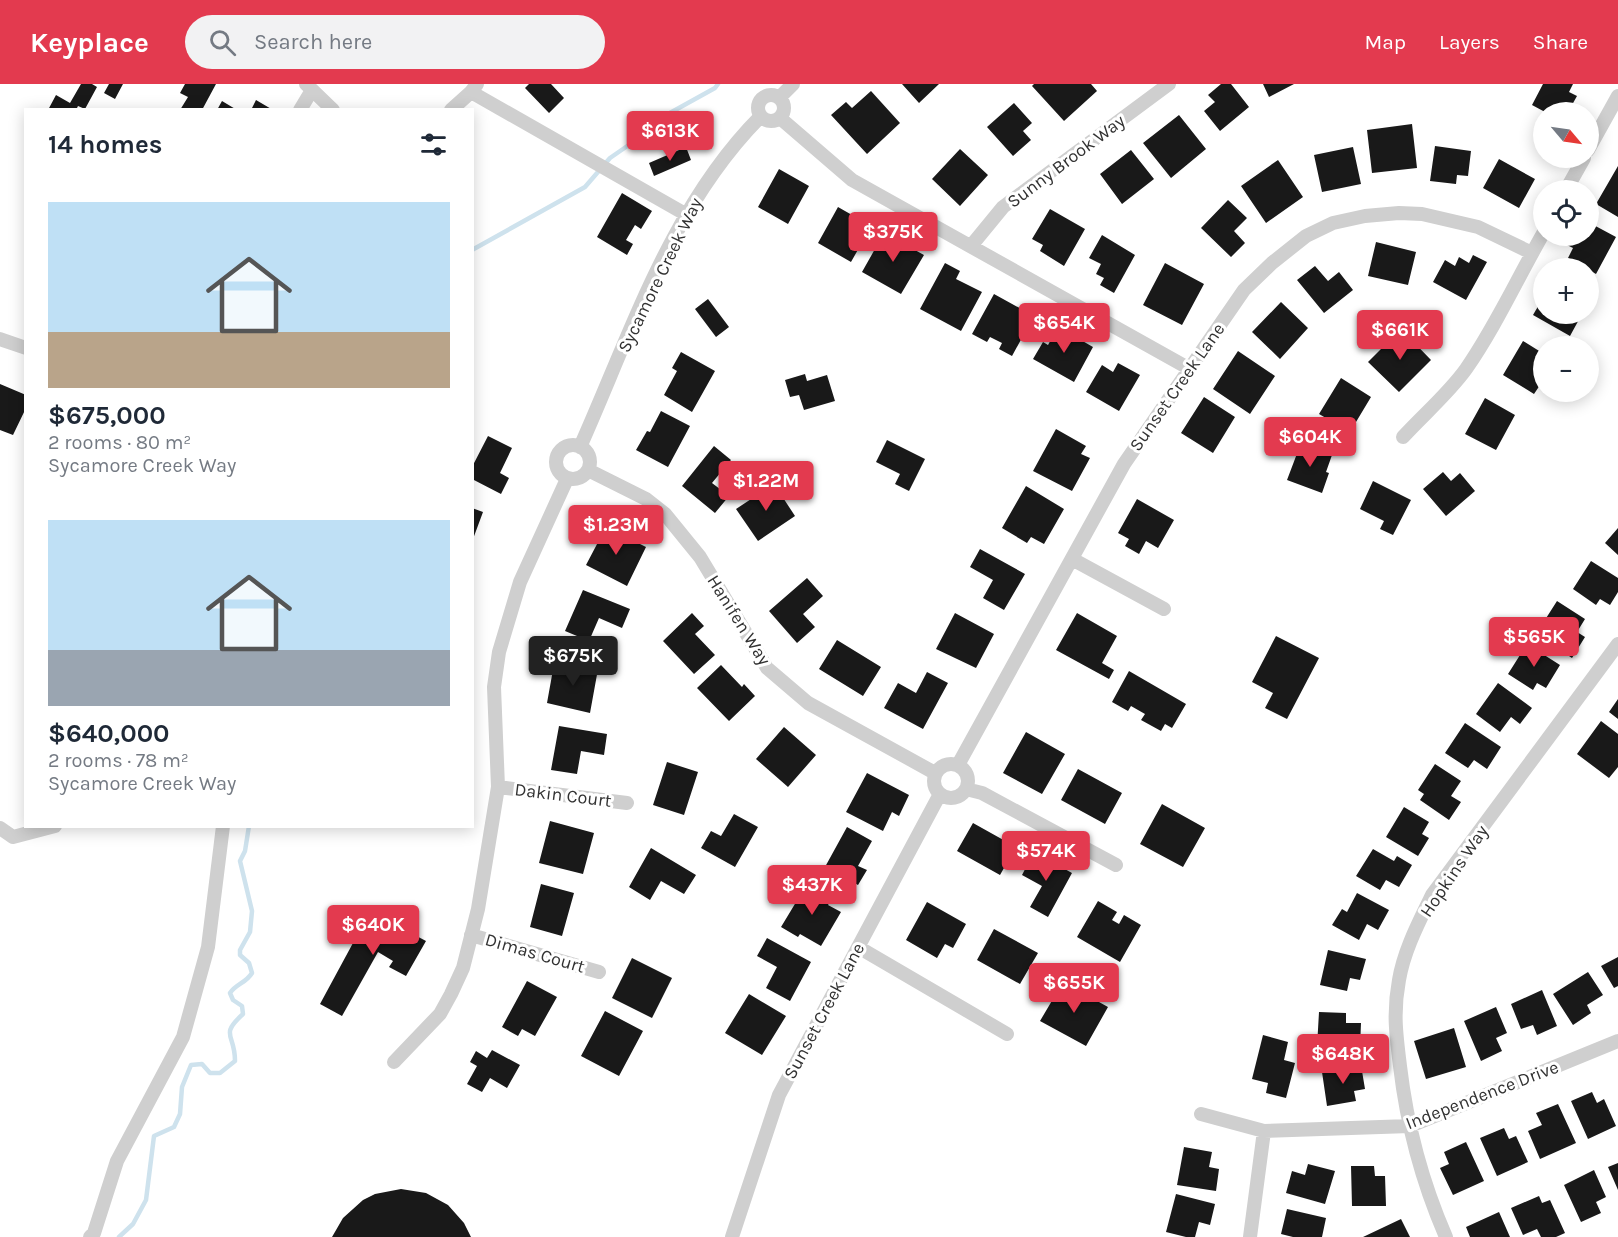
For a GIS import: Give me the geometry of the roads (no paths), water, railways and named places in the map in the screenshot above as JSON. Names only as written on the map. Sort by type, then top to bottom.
[{"type":"street","points":[[779,98],[793,84]]},
{"type":"street","name":"Sunny Brook Way","points":[[971,246],[1003,207],[1168,84]]},
{"type":"street","points":[[301,108],[309,87],[331,108]]},
{"type":"street","points":[[453,108],[474,88],[594,162],[687,215]]},
{"type":"street","points":[[770,96],[779,98],[784,107],[780,118],[771,121],[761,116],[759,106],[763,99],[770,96]]},
{"type":"street","points":[[1599,130],[1618,96]]},
{"type":"street","name":"Sycamore Creek Way","points":[[580,447],[671,243],[730,149],[761,116]]},
{"type":"street","points":[[780,118],[852,180],[1190,369]]},
{"type":"street","name":"Sunset Creek Lane","points":[[958,765],[1124,464],[1244,290],[1272,263],[1306,236],[1333,224],[1388,214],[1422,214],[1478,227],[1532,253]]},
{"type":"street","points":[[1403,437],[1466,369],[1483,343],[1536,246]]},
{"type":"street","points":[[0,339],[24,347]]},
{"type":"street","points":[[570,445],[580,447],[589,456],[588,470],[578,479],[567,479],[555,466],[557,455],[564,447],[570,445]]},
{"type":"street","name":"Hanifen Way","points":[[588,470],[646,499],[665,514],[700,557],[767,668],[808,703],[935,773]]},
{"type":"street","points":[[394,1062],[440,1014],[463,968],[488,853],[498,787],[494,687],[499,652],[520,582],[567,479]]},
{"type":"street","points":[[1072,559],[1164,609]]},
{"type":"street","name":"Hopkins Way","points":[[1446,1237],[1429,1198],[1404,1101],[1394,1020],[1399,979],[1412,935],[1432,895],[1618,644]]},
{"type":"street","points":[[948,763],[958,765],[967,774],[966,789],[956,797],[945,797],[940,794],[934,784],[935,773],[942,765],[948,763]]},
{"type":"street","name":"Dakin Court","points":[[498,787],[627,803]]},
{"type":"street","points":[[966,789],[982,793],[1116,865]]},
{"type":"street","name":"Sunset Creek Lane","points":[[732,1237],[779,1095],[940,794]]},
{"type":"street","points":[[0,828],[13,837],[47,828]]},
{"type":"street","points":[[90,1237],[94,1233],[117,1161],[183,1037],[208,947],[222,828]]},
{"type":"street","name":"Dimas Court","points":[[471,935],[599,972]]},
{"type":"street","points":[[858,947],[1007,1034]]},
{"type":"street","name":"Independence Drive","points":[[1201,1114],[1264,1131],[1410,1126],[1618,1041]]},
{"type":"street","points":[[1250,1237],[1264,1131]]},
{"type":"waterway","points":[[474,249],[585,187],[610,158],[636,140],[659,119],[715,88],[718,84]]},
{"type":"waterway","points":[[119,1237],[133,1224],[146,1200],[154,1136],[174,1127],[180,1114],[182,1087],[191,1065],[202,1064],[210,1073],[220,1073],[235,1061],[230,1031],[243,1014],[242,1006],[233,1000],[230,993],[252,973],[249,963],[240,955],[240,950],[250,932],[252,911],[240,861],[245,851],[249,828]]}]
